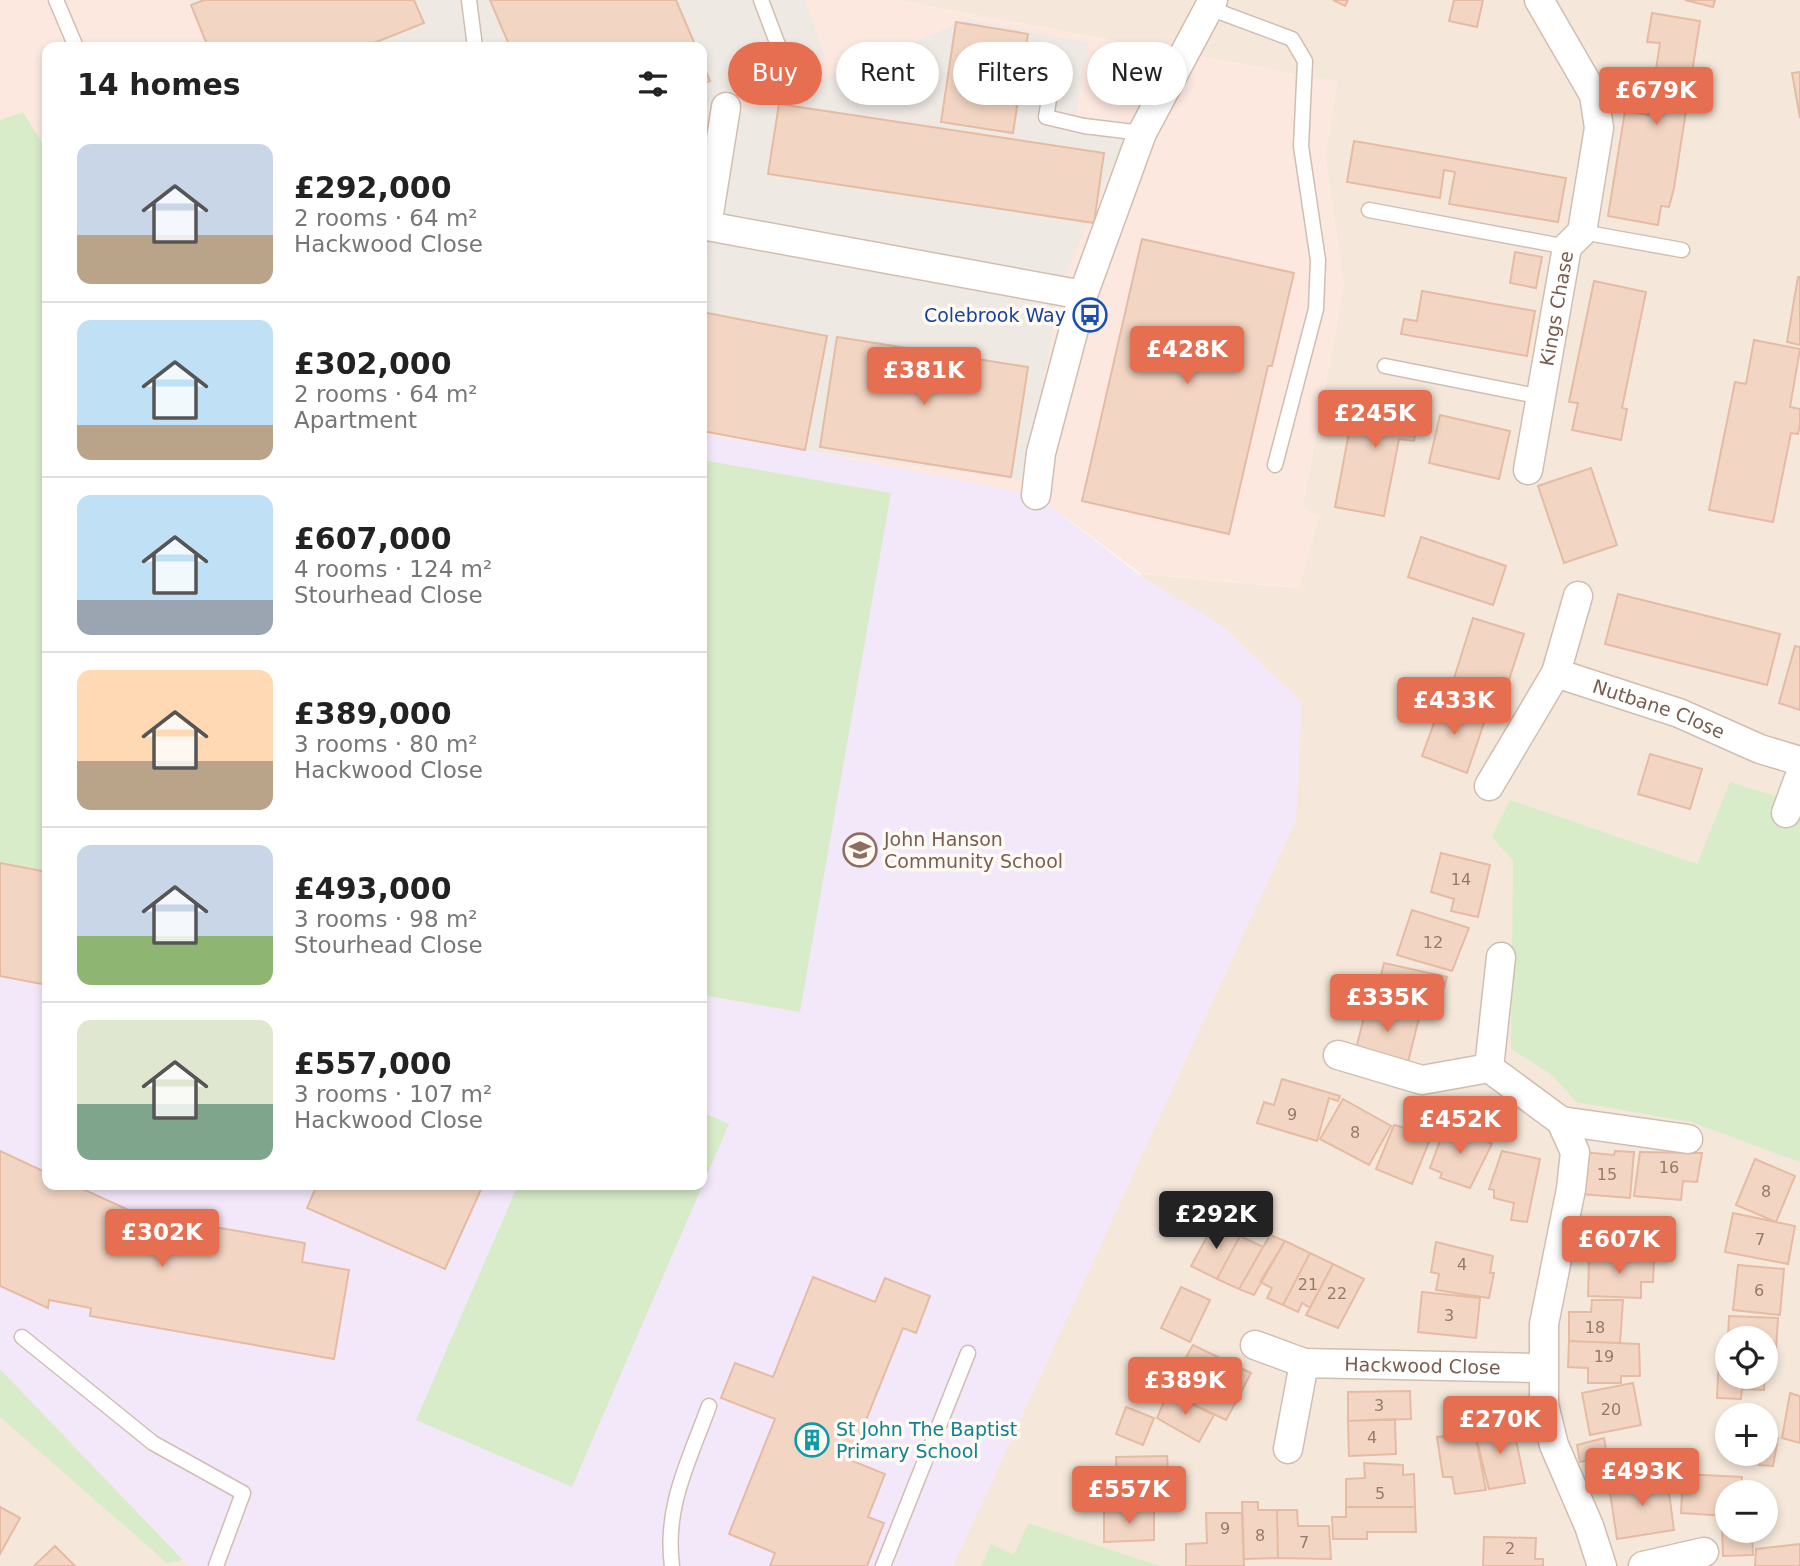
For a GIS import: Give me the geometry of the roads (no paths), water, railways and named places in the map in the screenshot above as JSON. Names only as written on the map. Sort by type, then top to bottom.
[{"type":"street","name":"Kings Chase","points":[[1528,470],[1599,128],[1594,95],[1539,0]]},
{"type":"street","points":[[1036,495],[1041,453],[1083,295],[1142,134],[1211,4]]},
{"type":"street","points":[[707,209],[726,107]]},
{"type":"street","points":[[707,226],[1083,295]]},
{"type":"street","points":[[1489,786],[1556,673],[1578,596]]},
{"type":"street","name":"Nutbane Close","points":[[1556,673],[1679,713],[1760,749],[1800,761]]},
{"type":"street","points":[[1786,813],[1800,775]]},
{"type":"street","points":[[1489,1068],[1501,957]]},
{"type":"street","points":[[1338,1055],[1422,1080],[1489,1068],[1561,1121],[1688,1139]]},
{"type":"street","points":[[1561,1121],[1575,1152],[1571,1189],[1544,1324],[1541,1368],[1544,1405],[1553,1444],[1589,1526],[1602,1566]]},
{"type":"street","name":"Hackwood Close","points":[[1255,1345],[1304,1363],[1541,1368]]},
{"type":"street","points":[[1288,1449],[1304,1363]]},
{"type":"street","points":[[1643,1566],[1704,1552]]},
{"type":"lane","points":[[56,0],[74,42]]},
{"type":"lane","points":[[469,0],[474,42]]},
{"type":"lane","points":[[761,0],[777,42]]},
{"type":"lane","points":[[1211,4],[1292,39],[1305,61],[1301,146],[1318,260],[1316,309],[1275,465]]},
{"type":"lane","points":[[1048,105],[1046,117],[1084,126],[1142,134]]},
{"type":"lane","points":[[1369,211],[1575,239],[1682,250]]},
{"type":"lane","points":[[1385,366],[1542,397]]},
{"type":"lane","points":[[22,1337],[153,1443],[243,1493],[216,1566]]},
{"type":"lane","points":[[883,1566],[968,1353]]},
{"type":"lane","points":[[672,1566],[668,1537],[671,1511],[709,1406]]},
{"type":"place","name":"Colebrook Way","points":[[1090,315]]},
{"type":"place","name":"John Hanson Community School","points":[[860,850]]},
{"type":"place","name":"St John The Baptist Primary School","points":[[812,1440]]}]
